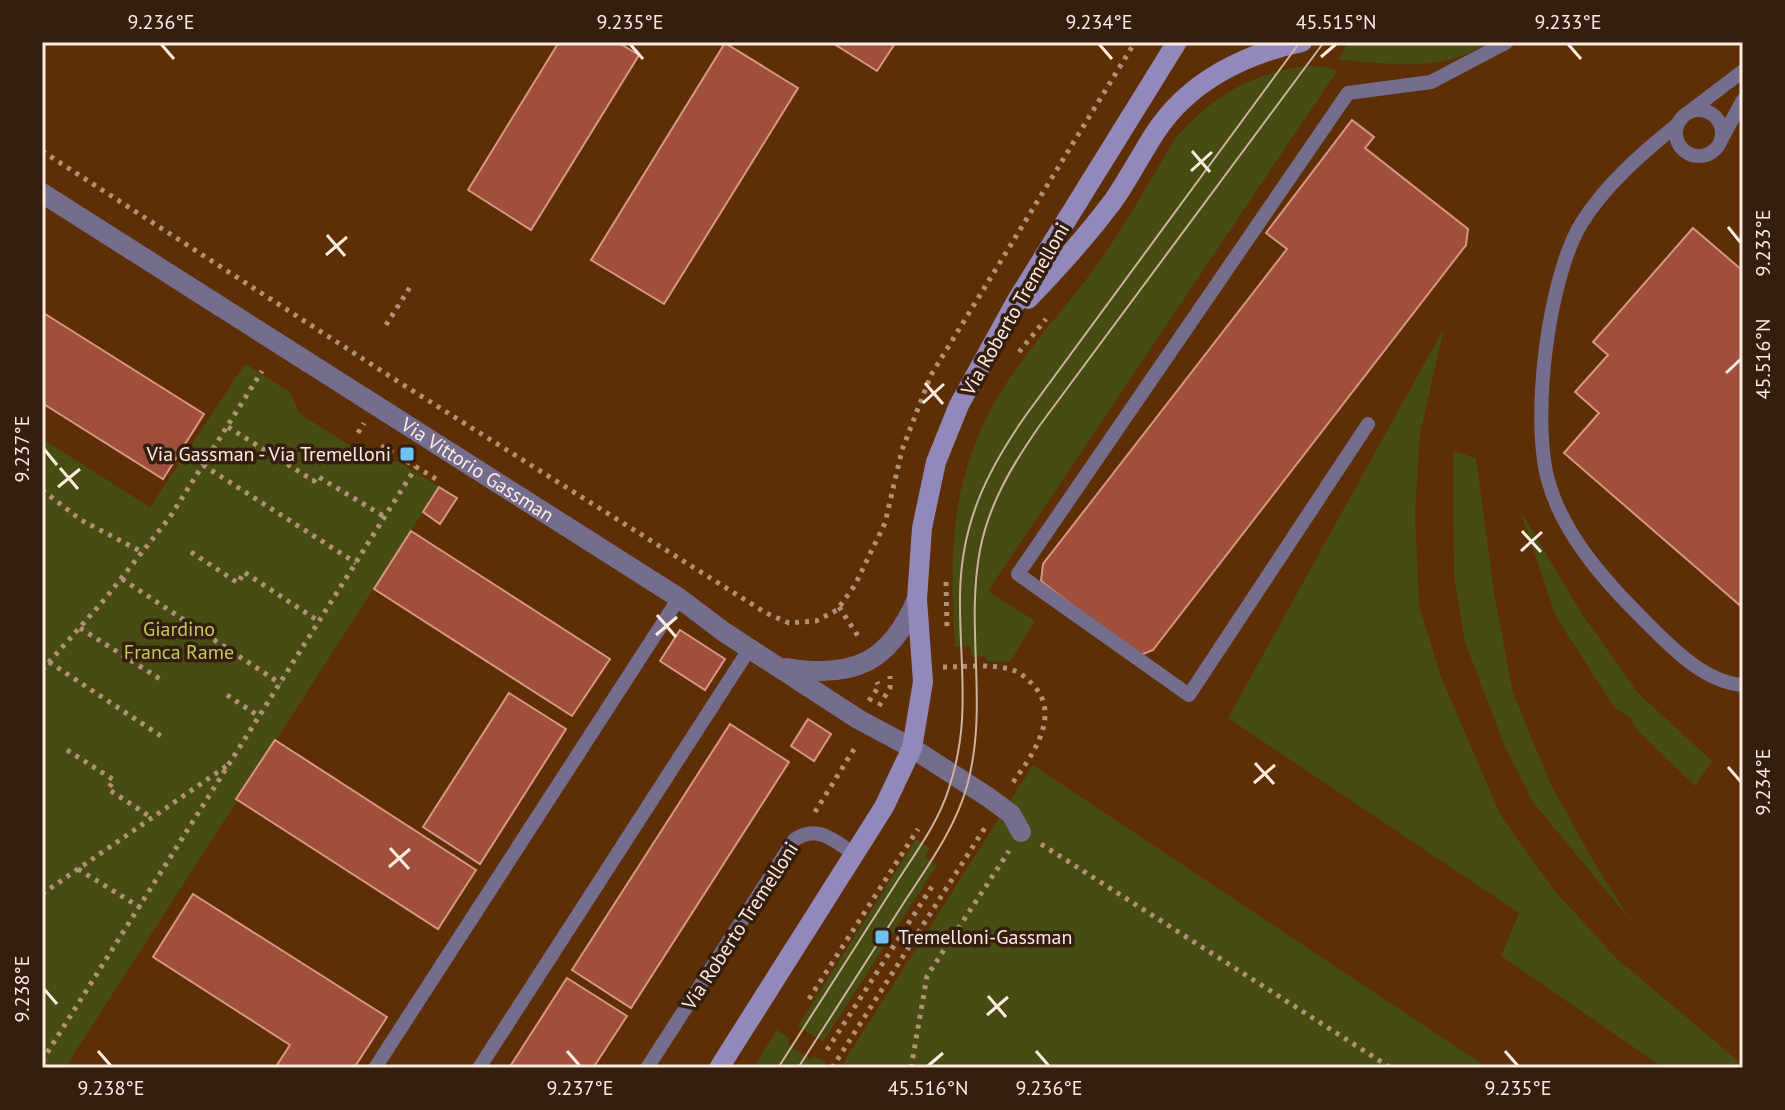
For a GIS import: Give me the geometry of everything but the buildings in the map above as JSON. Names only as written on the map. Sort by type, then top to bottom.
[{"type":"street","name":"Via Roberto Tremelloni","points":[[719,1068],[884,807],[912,748],[923,682],[917,599],[922,528],[936,462],[966,389],[1177,42]]},
{"type":"street","points":[[1001,328],[1065,260],[1114,200],[1156,131],[1180,103],[1229,66],[1270,49],[1302,42]]},
{"type":"street","name":"Via Vittorio Gassman","points":[[42,193],[679,598],[858,719],[912,748],[1011,814],[1021,832]]},
{"type":"street","name":"Via Roberto Tremelloni","points":[[779,667],[821,672],[867,663],[894,640],[917,599]]},
{"type":"lane","points":[[1368,424],[1189,695],[1018,574],[1348,93],[1431,82],[1507,42]]},
{"type":"lane","points":[[1743,71],[1645,151],[1606,191],[1580,225],[1560,277],[1544,360],[1544,457],[1548,480],[1561,513],[1594,565],[1626,603],[1671,646],[1712,676],[1743,685]]},
{"type":"lane","points":[[1678,124],[1675,131],[1679,145],[1690,155],[1698,157],[1712,152],[1743,100]]},
{"type":"lane","points":[[1689,112],[1704,111],[1717,118],[1721,140]]},
{"type":"lane","points":[[375,1068],[679,598]]},
{"type":"lane","points":[[479,1068],[750,648]]},
{"type":"lane","name":"Via Roberto Tremelloni","points":[[647,1068],[794,840],[810,831],[824,834],[854,854]]},
{"type":"path","points":[[42,151],[394,379],[762,610]]},
{"type":"path","points":[[386,325],[412,284]]},
{"type":"path","points":[[1018,354],[1047,318]]},
{"type":"path","points":[[42,670],[144,553],[262,371]]},
{"type":"path","points":[[227,427],[314,481],[317,476],[385,517]]},
{"type":"path","points":[[381,446],[438,480]]},
{"type":"path","points":[[203,465],[356,563]]},
{"type":"path","points":[[42,1061],[416,467]]},
{"type":"path","points":[[42,490],[81,520],[144,553]]},
{"type":"path","points":[[191,552],[238,583],[244,572],[320,622]]},
{"type":"path","points":[[945,568],[947,640]]},
{"type":"path","points":[[122,579],[281,684]]},
{"type":"path","points":[[839,607],[866,650]]},
{"type":"path","points":[[80,628],[160,679]]},
{"type":"path","points":[[948,653],[948,681]]},
{"type":"path","points":[[49,662],[164,738]]},
{"type":"path","points":[[832,1068],[1038,744],[1042,731],[1044,703],[1032,683],[1016,671],[996,666],[946,667]]},
{"type":"path","points":[[878,708],[890,685],[889,671]]},
{"type":"path","points":[[879,686],[898,684]]},
{"type":"path","points":[[227,695],[260,717]]},
{"type":"path","points":[[801,835],[858,742]]},
{"type":"path","points":[[67,750],[114,780],[108,789],[152,818]]},
{"type":"path","points":[[42,894],[232,762]]},
{"type":"path","points":[[809,999],[918,829]]},
{"type":"path","points":[[911,1068],[927,976],[1021,832],[1391,1068]]},
{"type":"path","points":[[78,869],[141,908]]},
{"type":"path","points":[[827,1050],[933,885]]},
{"type":"green space","points":[[1489,42],[1471,52],[1434,63],[1338,60],[1348,44]]},
{"type":"green space","points":[[1306,66],[1337,71],[988,591],[1035,621],[1010,662],[987,661],[985,656],[972,657],[970,646],[955,647],[955,526],[971,455],[994,404],[1025,357],[1105,254],[1174,140],[1187,125],[1216,100],[1249,81]]},
{"type":"green space","points":[[1444,328],[1420,434],[1415,514],[1419,605],[1441,677],[1501,816],[1554,890],[1615,957],[1743,1068],[1664,1068],[1501,956],[1519,913],[1228,718]]},
{"type":"green space","name":"Giardino Franca Rame","points":[[245,364],[290,392],[299,413],[375,462],[398,461],[439,487],[65,1068],[42,1068],[42,439],[150,507]]},
{"type":"green space","points":[[1453,451],[1476,458],[1494,592],[1513,693],[1551,785],[1632,922],[1533,802],[1505,747],[1465,642],[1454,576]]},
{"type":"green space","points":[[1520,510],[1582,614],[1638,693],[1712,761],[1695,786],[1636,729],[1631,718],[1615,708],[1556,617]]},
{"type":"green space","points":[[1033,765],[1488,1068],[840,1068]]},
{"type":"green space","points":[[916,839],[930,848],[925,857],[937,865],[823,1042],[798,1026]]},
{"type":"green space","points":[[777,1030],[790,1039],[788,1044],[811,1059],[814,1056],[826,1062],[822,1068],[753,1068]]},
{"type":"tram line","points":[[778,1068],[924,840],[949,788],[962,715],[961,569],[971,522],[988,478],[1026,415],[1300,42]]},
{"type":"tram line","points":[[798,1068],[931,862],[962,802],[976,727],[976,580],[984,533],[1003,484],[1040,425],[1324,42]]},
{"type":"place","name":"Via Gassman - Via Tremelloni","points":[[407,454]]},
{"type":"place","name":"Tremelloni-Gassman","points":[[882,937]]}]
